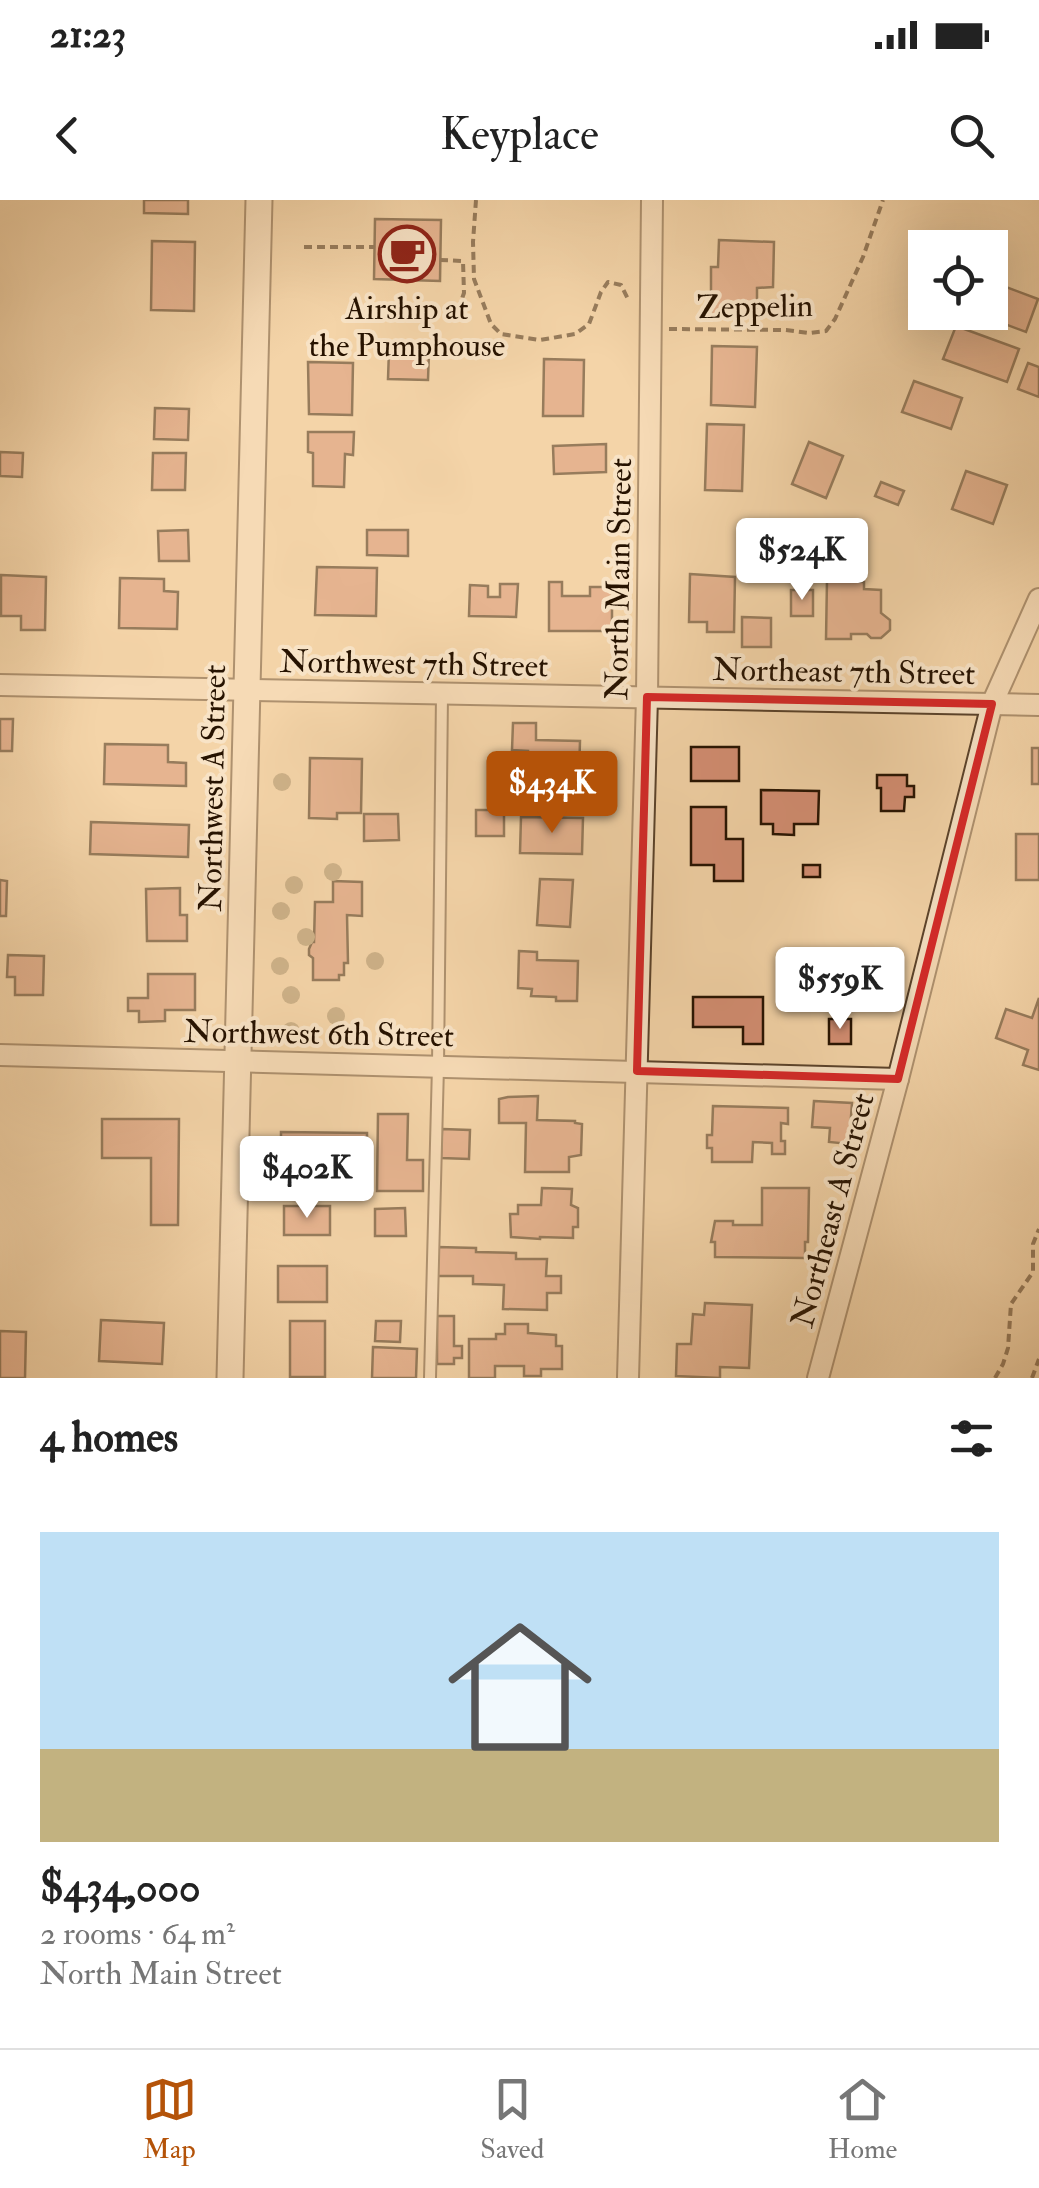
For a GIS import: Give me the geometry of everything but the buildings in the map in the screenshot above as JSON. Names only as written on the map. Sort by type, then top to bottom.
[{"type":"street","name":"Northwest A Street","points":[[230,1378],[258,200]]},
{"type":"street","name":"North Main Street","points":[[628,1378],[647,697],[652,200]]},
{"type":"street","name":"Northeast A Street","points":[[818,1378],[992,704],[1039,598]]},
{"type":"street","name":"Northwest 7th Street","points":[[0,685],[647,697]]},
{"type":"street","name":"Northeast 7th Street","points":[[647,697],[1039,705]]},
{"type":"street","name":"Northwest 6th Street","points":[[0,1055],[898,1080]]},
{"type":"lane","points":[[430,1378],[442,693]]},
{"type":"path","points":[[476,200],[474,279],[491,324],[501,334],[540,340],[575,334],[588,324],[608,282],[621,285],[630,304]]},
{"type":"path","name":"Zeppelin","points":[[665,326],[826,331],[863,257],[882,200]]},
{"type":"path","points":[[304,247],[374,247]]},
{"type":"path","points":[[440,260],[462,261],[464,293],[458,307],[446,312]]},
{"type":"path","points":[[996,1378],[1008,1348],[1011,1304],[1033,1272],[1033,1244],[1039,1229]]},
{"type":"path","points":[[1032,1378],[1039,1359]]},
{"type":"highlighted area","points":[[647,697],[992,704],[898,1079],[637,1071]]},
{"type":"place","name":"Airship at the Pumphouse","points":[[407,254]]}]
